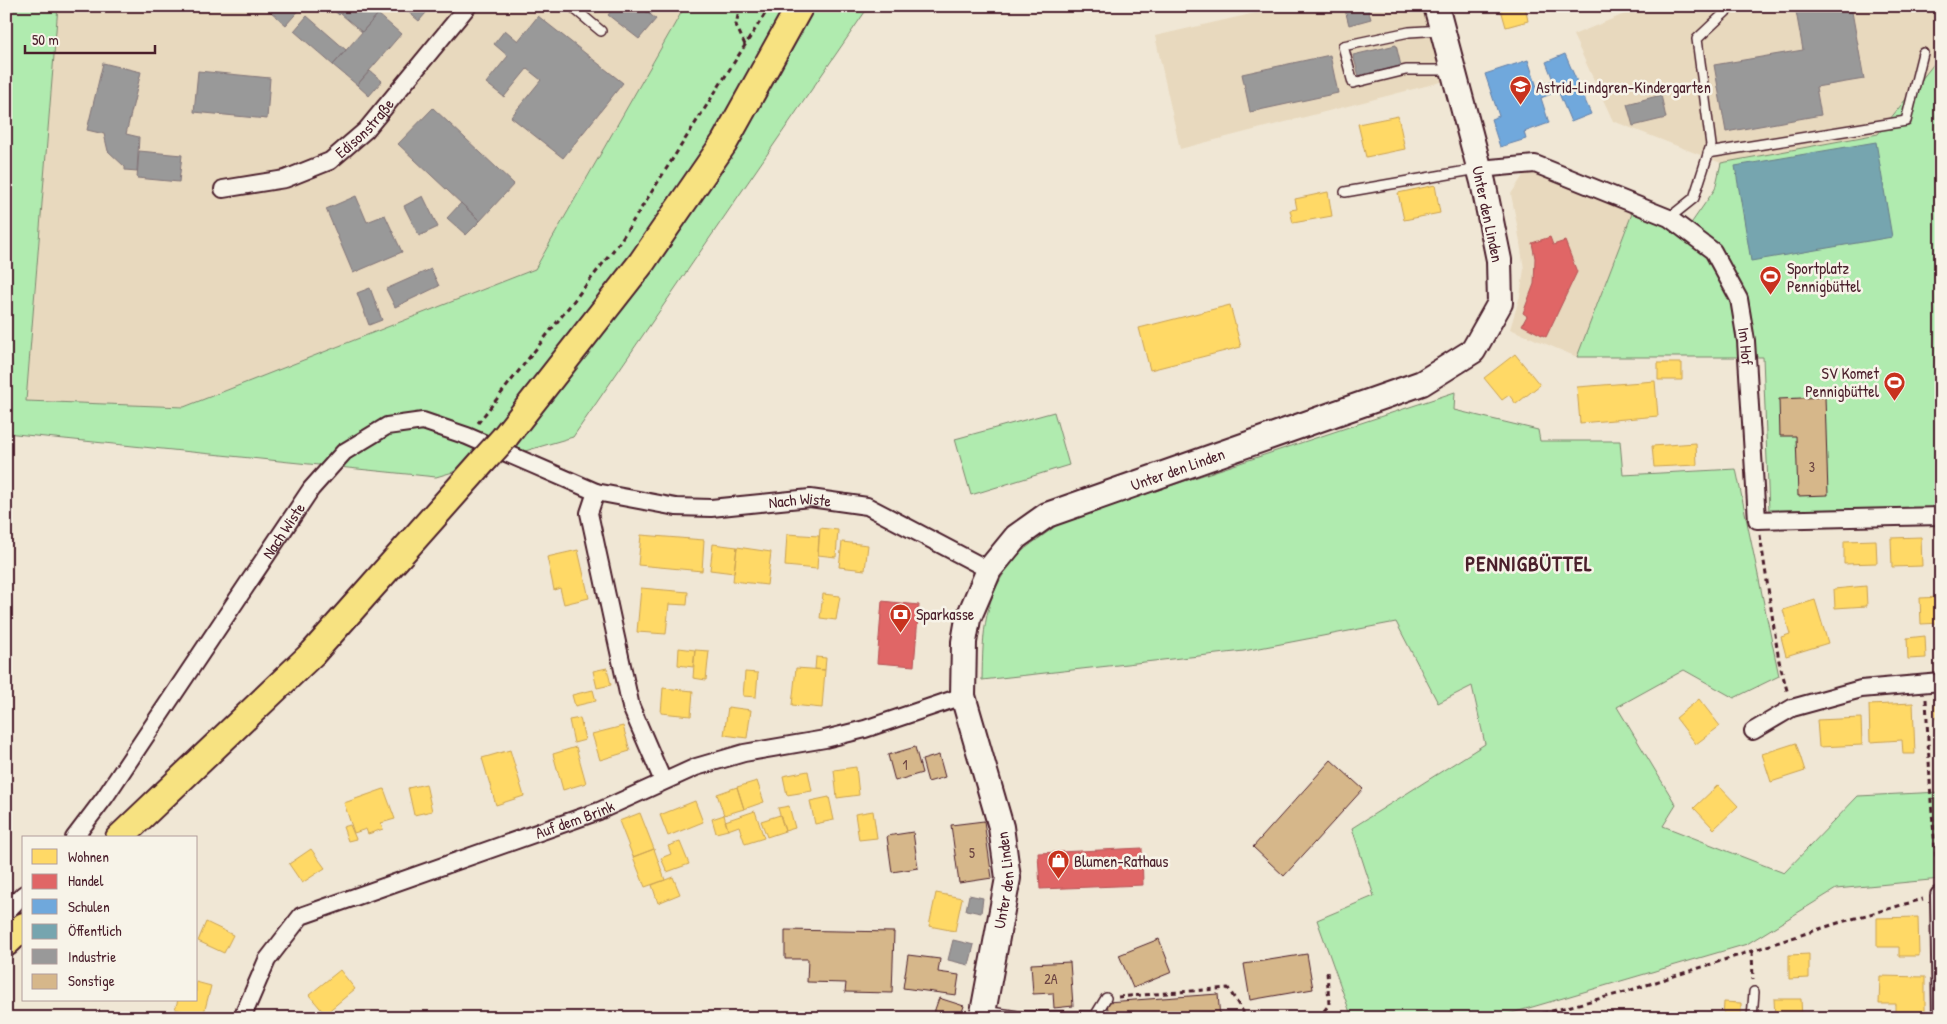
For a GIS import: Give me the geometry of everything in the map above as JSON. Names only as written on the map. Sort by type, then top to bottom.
[{"type":"main road","points":[[121,836],[313,653],[505,437],[648,254],[724,143],[800,6]]},
{"type":"main road","points":[[6,943],[22,928]]},
{"type":"street","name":"Edisonstraße","points":[[222,189],[286,179],[330,160],[366,130],[468,6]]},
{"type":"street","name":"Unter den Linden","points":[[983,1014],[1008,878],[1001,827],[963,696],[964,642],[968,619],[990,570],[1016,537],[1047,515],[1422,383],[1473,350],[1500,303],[1499,260],[1479,169],[1436,6]]},
{"type":"street","name":"Im Hof","points":[[1479,169],[1535,164],[1669,218],[1713,251],[1739,299],[1746,341],[1757,520]]},
{"type":"street","name":"Nach Wiste","points":[[76,836],[105,797],[311,489],[344,452],[387,426],[423,421],[467,436],[596,492],[676,507],[711,508],[810,498],[867,506],[990,570]]},
{"type":"street","points":[[596,492],[588,513],[631,707],[663,781]]},
{"type":"street","points":[[1757,520],[1941,516]]},
{"type":"street","points":[[1753,731],[1792,708],[1861,689],[1933,682]]},
{"type":"street","name":"Auf dem Brink","points":[[242,1018],[267,960],[301,916],[590,814],[696,767],[744,753],[825,739],[865,729],[963,696]]},
{"type":"street","points":[[1940,895],[1940,1018]]},
{"type":"street","points":[[6,912],[22,896]]},
{"type":"lane","points":[[576,6],[576,10],[601,31]]},
{"type":"lane","points":[[1669,218],[1694,198],[1710,145],[1697,39],[1732,6]]},
{"type":"lane","points":[[1442,30],[1409,32],[1342,46],[1353,83],[1406,70],[1452,70]]},
{"type":"lane","points":[[1708,153],[1906,121],[1923,53]]},
{"type":"lane","points":[[1345,192],[1479,169]]},
{"type":"lane","points":[[1752,1018],[1754,992]]},
{"type":"lane","points":[[983,1014],[1095,1016],[1106,998]]},
{"type":"path","points":[[740,6],[736,25],[746,46]]},
{"type":"path","points":[[467,436],[619,243],[770,6]]},
{"type":"path","points":[[1757,520],[1779,661],[1792,708]]},
{"type":"path","points":[[1525,1018],[1625,992],[1838,923],[1940,895],[1931,801],[1933,682]]},
{"type":"path","points":[[1752,951],[1754,992]]},
{"type":"path","points":[[1318,1018],[1329,1005],[1327,971]]},
{"type":"path","points":[[1106,998],[1228,988],[1245,1015],[1252,1018]]},
{"type":"shaded area","points":[[58,6],[685,6],[535,269],[184,407],[26,401]]},
{"type":"shaded area","points":[[1286,6],[1426,6],[1445,81],[1180,149],[1155,36]]},
{"type":"shaded area","points":[[1630,6],[1941,6],[1941,55],[1878,134],[1721,163],[1613,121],[1573,35],[1632,11]]},
{"type":"shaded area","points":[[1524,174],[1540,174],[1633,211],[1577,357],[1510,329],[1520,296],[1524,269],[1511,194]]},
{"type":"green space","points":[[6,6],[58,6],[26,401],[184,407],[535,269],[685,6],[869,6],[573,437],[436,477],[6,433]]},
{"type":"green space","name":"Sportplatz Pennigbüttel","points":[[1941,55],[1941,508],[1769,512],[1763,357],[1577,357],[1633,211],[1683,235],[1715,189],[1721,163],[1878,134]]},
{"type":"green space","points":[[1455,392],[1454,410],[1538,430],[1540,441],[1620,441],[1623,475],[1736,469],[1779,676],[1734,698],[1684,670],[1617,707],[1676,805],[1663,826],[1784,873],[1858,796],[1941,792],[1941,879],[1836,889],[1747,944],[1495,1018],[1352,1018],[1317,920],[1374,896],[1352,828],[1485,744],[1472,686],[1438,703],[1396,622],[1244,651],[982,680],[984,630],[991,600],[997,586],[1016,557],[1061,522]]},
{"type":"green space","points":[[1054,412],[1069,465],[971,495],[955,439]]},
{"type":"building: Wohnen","points":[[1500,6],[1525,6],[1528,21],[1506,27]]},
{"type":"building: Wohnen","points":[[1398,116],[1405,149],[1366,157],[1358,124]]},
{"type":"building: Wohnen","points":[[1435,185],[1440,213],[1404,220],[1398,193]]},
{"type":"building: Wohnen","points":[[1328,192],[1332,216],[1293,223],[1290,210],[1297,209],[1295,199]]},
{"type":"building: Wohnen","points":[[1230,305],[1241,347],[1150,370],[1139,328]]},
{"type":"building: Wohnen","points":[[1515,354],[1540,385],[1516,404],[1509,395],[1502,400],[1484,378]]},
{"type":"building: Wohnen","points":[[1658,363],[1682,363],[1682,380],[1658,380]]},
{"type":"building: Wohnen","points":[[1655,381],[1658,416],[1580,423],[1577,387]]},
{"type":"building: Wohnen","points":[[1696,443],[1697,465],[1654,467],[1652,446]]},
{"type":"building: Wohnen","points":[[820,528],[838,530],[836,557],[818,555]]},
{"type":"building: Wohnen","points":[[787,534],[819,536],[817,569],[785,566]]},
{"type":"building: Wohnen","points":[[641,535],[704,540],[702,571],[638,565]]},
{"type":"building: Wohnen","points":[[1921,537],[1922,566],[1892,567],[1891,538]]},
{"type":"building: Wohnen","points":[[1876,540],[1877,563],[1844,564],[1844,541]]},
{"type":"building: Wohnen","points":[[842,542],[868,545],[865,570],[839,567]]},
{"type":"building: Wohnen","points":[[713,544],[737,547],[734,573],[710,570]]},
{"type":"building: Wohnen","points":[[737,547],[771,552],[767,585],[733,581]]},
{"type":"building: Wohnen","points":[[578,550],[589,598],[564,604],[560,588],[554,590],[547,557]]},
{"type":"building: Wohnen","points":[[1866,586],[1867,606],[1835,608],[1834,589]]},
{"type":"building: Wohnen","points":[[641,588],[688,592],[687,605],[669,604],[666,634],[637,632]]},
{"type":"building: Wohnen","points":[[823,594],[840,596],[836,620],[820,618]]},
{"type":"building: Wohnen","points":[[1941,597],[1941,623],[1921,624],[1920,598]]},
{"type":"building: Wohnen","points":[[1815,600],[1828,643],[1786,656],[1781,637],[1790,634],[1783,610]]},
{"type":"building: Wohnen","points":[[1925,636],[1926,658],[1908,659],[1907,638]]},
{"type":"building: Wohnen","points":[[679,648],[695,650],[693,667],[678,665]]},
{"type":"building: Wohnen","points":[[695,650],[709,651],[706,680],[693,678]]},
{"type":"building: Wohnen","points":[[816,657],[826,658],[825,670],[815,669]]},
{"type":"building: Wohnen","points":[[607,668],[611,685],[597,688],[593,671]]},
{"type":"building: Wohnen","points":[[796,668],[825,670],[822,708],[792,705]]},
{"type":"building: Wohnen","points":[[745,672],[758,673],[756,697],[743,696]]},
{"type":"building: Wohnen","points":[[663,688],[693,691],[691,716],[661,713]]},
{"type":"building: Wohnen","points":[[593,690],[596,701],[575,706],[572,695]]},
{"type":"building: Wohnen","points":[[1699,699],[1720,726],[1696,744],[1676,718]]},
{"type":"building: Wohnen","points":[[1913,703],[1915,754],[1903,754],[1902,740],[1870,742],[1869,705]]},
{"type":"building: Wohnen","points":[[1941,704],[1941,719],[1936,719],[1934,705]]},
{"type":"building: Wohnen","points":[[728,707],[751,710],[747,738],[724,735]]},
{"type":"building: Wohnen","points":[[580,718],[585,740],[574,743],[569,720]]},
{"type":"building: Wohnen","points":[[1861,718],[1862,745],[1819,747],[1817,720]]},
{"type":"building: Wohnen","points":[[623,726],[630,751],[600,760],[592,734]]},
{"type":"building: Wohnen","points":[[1796,743],[1805,771],[1771,782],[1762,754]]},
{"type":"building: Wohnen","points":[[576,747],[586,783],[563,790],[553,754]]},
{"type":"building: Wohnen","points":[[510,750],[524,796],[496,805],[482,758]]},
{"type":"building: Wohnen","points":[[856,767],[859,795],[837,798],[834,770]]},
{"type":"building: Wohnen","points":[[808,771],[812,791],[787,795],[783,776]]},
{"type":"building: Wohnen","points":[[757,781],[764,802],[744,809],[737,787]]},
{"type":"building: Wohnen","points":[[426,784],[432,811],[414,815],[408,788]]},
{"type":"building: Wohnen","points":[[1718,785],[1738,806],[1714,829],[1694,808]]},
{"type":"building: Wohnen","points":[[737,787],[744,809],[724,815],[717,794]]},
{"type":"building: Wohnen","points":[[384,789],[395,819],[381,823],[383,829],[368,834],[366,829],[354,833],[344,803]]},
{"type":"building: Wohnen","points":[[829,797],[834,820],[815,824],[810,801]]},
{"type":"building: Wohnen","points":[[695,801],[703,822],[668,836],[660,815]]},
{"type":"building: Wohnen","points":[[789,806],[795,828],[785,831],[778,808]]},
{"type":"building: Wohnen","points":[[755,811],[764,838],[745,844],[739,826],[728,830],[725,821]]},
{"type":"building: Wohnen","points":[[873,811],[877,838],[859,840],[855,814]]},
{"type":"building: Wohnen","points":[[640,813],[654,849],[633,857],[619,821]]},
{"type":"building: Wohnen","points":[[724,815],[728,830],[716,833],[712,819]]},
{"type":"building: Wohnen","points":[[780,815],[785,831],[767,837],[761,821]]},
{"type":"building: Wohnen","points":[[350,825],[356,839],[348,841],[343,827]]},
{"type":"building: Wohnen","points":[[680,842],[689,864],[667,872],[661,858],[671,854],[668,846]]},
{"type":"building: Wohnen","points":[[311,849],[325,868],[302,883],[289,864]]},
{"type":"building: Wohnen","points":[[654,849],[665,880],[645,887],[633,857]]},
{"type":"building: Wohnen","points":[[673,877],[680,894],[658,903],[652,885]]},
{"type":"building: Wohnen","points":[[936,893],[962,898],[955,931],[929,926]]},
{"type":"building: Wohnen","points":[[1918,917],[1919,956],[1899,956],[1899,947],[1877,947],[1877,918]]},
{"type":"building: Wohnen","points":[[206,922],[233,935],[224,953],[198,941]]},
{"type":"building: Wohnen","points":[[1809,954],[1809,978],[1789,979],[1789,955]]},
{"type":"building: Wohnen","points":[[340,970],[355,989],[325,1014],[309,995]]},
{"type":"building: Wohnen","points":[[1880,976],[1925,977],[1925,1018],[1895,1018],[1895,1004],[1879,1004]]},
{"type":"building: Wohnen","points":[[198,983],[211,986],[203,1017],[175,1009],[177,1002],[198,1002]]},
{"type":"building: Wohnen","points":[[1774,999],[1801,999],[1802,1018],[1775,1018]]},
{"type":"building: Wohnen","points":[[1724,1002],[1741,1003],[1741,1018],[1723,1018]]},
{"type":"building: Handel","points":[[1550,237],[1553,245],[1565,241],[1577,272],[1546,337],[1522,325],[1527,316],[1523,313],[1534,284],[1535,258],[1532,243]]},
{"type":"building: Handel","points":[[882,601],[919,605],[914,666],[877,663]]},
{"type":"building: Handel","points":[[1142,848],[1143,885],[1040,889],[1038,853]]},
{"type":"building: Schulen","name":"Astrid-Lindgren-Kindergarten","points":[[1565,54],[1591,114],[1571,122],[1558,91],[1541,98],[1549,123],[1524,132],[1526,139],[1500,147],[1491,119],[1499,116],[1485,74],[1528,60],[1537,87],[1553,80],[1546,62]]},
{"type":"building: Öffentlich","points":[[1876,142],[1892,237],[1751,261],[1735,166]]},
{"type":"building: Industrie","points":[[277,6],[299,6],[301,8],[286,25],[271,12]]},
{"type":"building: Industrie","points":[[329,6],[347,6],[339,15]]},
{"type":"building: Industrie","points":[[348,6],[369,6],[378,14],[362,32],[341,14]]},
{"type":"building: Industrie","points":[[401,6],[432,6],[419,21]]},
{"type":"building: Industrie","points":[[615,6],[639,6],[656,19],[639,39],[608,15]]},
{"type":"building: Industrie","points":[[639,6],[657,6],[650,15]]},
{"type":"building: Industrie","points":[[1344,6],[1367,6],[1371,19],[1349,25]]},
{"type":"building: Industrie","points":[[1795,6],[1851,6],[1864,79],[1816,87],[1821,115],[1726,132],[1714,65],[1803,50]]},
{"type":"building: Industrie","points":[[378,14],[401,34],[357,85],[333,65]]},
{"type":"building: Industrie","points":[[307,16],[346,50],[333,65],[294,31]]},
{"type":"building: Industrie","points":[[538,16],[623,83],[563,158],[511,117],[541,80],[527,69],[504,97],[486,83],[508,56],[494,44],[505,30],[518,41]]},
{"type":"building: Industrie","points":[[1396,45],[1401,66],[1359,76],[1353,55]]},
{"type":"building: Industrie","points":[[1330,55],[1338,93],[1250,112],[1242,74]]},
{"type":"building: Industrie","points":[[103,63],[141,72],[126,134],[139,137],[137,171],[125,170],[125,167],[108,151],[104,134],[87,130]]},
{"type":"building: Industrie","points":[[198,71],[270,78],[267,119],[194,112]]},
{"type":"building: Industrie","points":[[370,71],[382,81],[369,96],[357,85]]},
{"type":"building: Industrie","points":[[1661,95],[1666,118],[1633,126],[1627,104]]},
{"type":"building: Industrie","points":[[433,108],[514,184],[480,221],[398,144]]},
{"type":"building: Industrie","points":[[139,151],[182,155],[179,182],[137,178]]},
{"type":"building: Industrie","points":[[356,196],[367,222],[385,215],[402,252],[353,273],[326,209]]},
{"type":"building: Industrie","points":[[423,196],[438,227],[419,236],[404,206]]},
{"type":"building: Industrie","points":[[461,203],[480,221],[466,235],[447,218]]},
{"type":"building: Industrie","points":[[431,269],[439,286],[395,307],[386,289]]},
{"type":"building: Industrie","points":[[370,288],[382,320],[369,325],[357,293]]},
{"type":"building: Industrie","points":[[969,895],[983,898],[981,913],[966,910]]},
{"type":"building: Industrie","points":[[953,940],[974,945],[969,965],[948,960]]},
{"type":"building: Sonstige","points":[[1825,397],[1828,495],[1798,496],[1796,436],[1780,436],[1779,399]]},
{"type":"building: Sonstige","points":[[915,747],[922,773],[895,781],[888,755]]},
{"type":"building: Sonstige","points":[[939,755],[945,777],[928,782],[922,760]]},
{"type":"building: Sonstige","points":[[1331,760],[1363,789],[1284,876],[1253,847]]},
{"type":"building: Sonstige","points":[[984,821],[992,878],[959,883],[951,825]]},
{"type":"building: Sonstige","points":[[913,832],[918,868],[892,872],[887,836]]},
{"type":"building: Sonstige","points":[[785,930],[894,932],[892,993],[845,992],[846,983],[807,982],[808,959],[785,959]]},
{"type":"building: Sonstige","points":[[1159,939],[1172,972],[1133,988],[1119,955]]},
{"type":"building: Sonstige","points":[[1307,954],[1313,989],[1250,1000],[1244,964]]},
{"type":"building: Sonstige","points":[[908,955],[940,959],[938,972],[959,975],[956,995],[903,988]]},
{"type":"building: Sonstige","points":[[1070,962],[1073,1006],[1054,1008],[1053,993],[1033,994],[1031,964]]},
{"type":"building: Sonstige","points":[[1218,994],[1220,1018],[1109,1018],[1107,1002]]},
{"type":"building: Sonstige","points":[[939,998],[964,1006],[960,1018],[932,1018]]},
{"type":"place","name":"Astrid-Lindgren-Kindergarten","points":[[1520,106]]},
{"type":"place","name":"Sportplatz Pennigbüttel","points":[[1771,296]]},
{"type":"place","name":"SV Komet Pennigbüttel","points":[[1895,401]]},
{"type":"place","name":"Sparkasse","points":[[900,633]]},
{"type":"place","name":"Blumen-Rathaus","points":[[1058,880]]},
{"type":"district","name":"PENNIGBÜTTEL","points":[[1529,563]]}]
